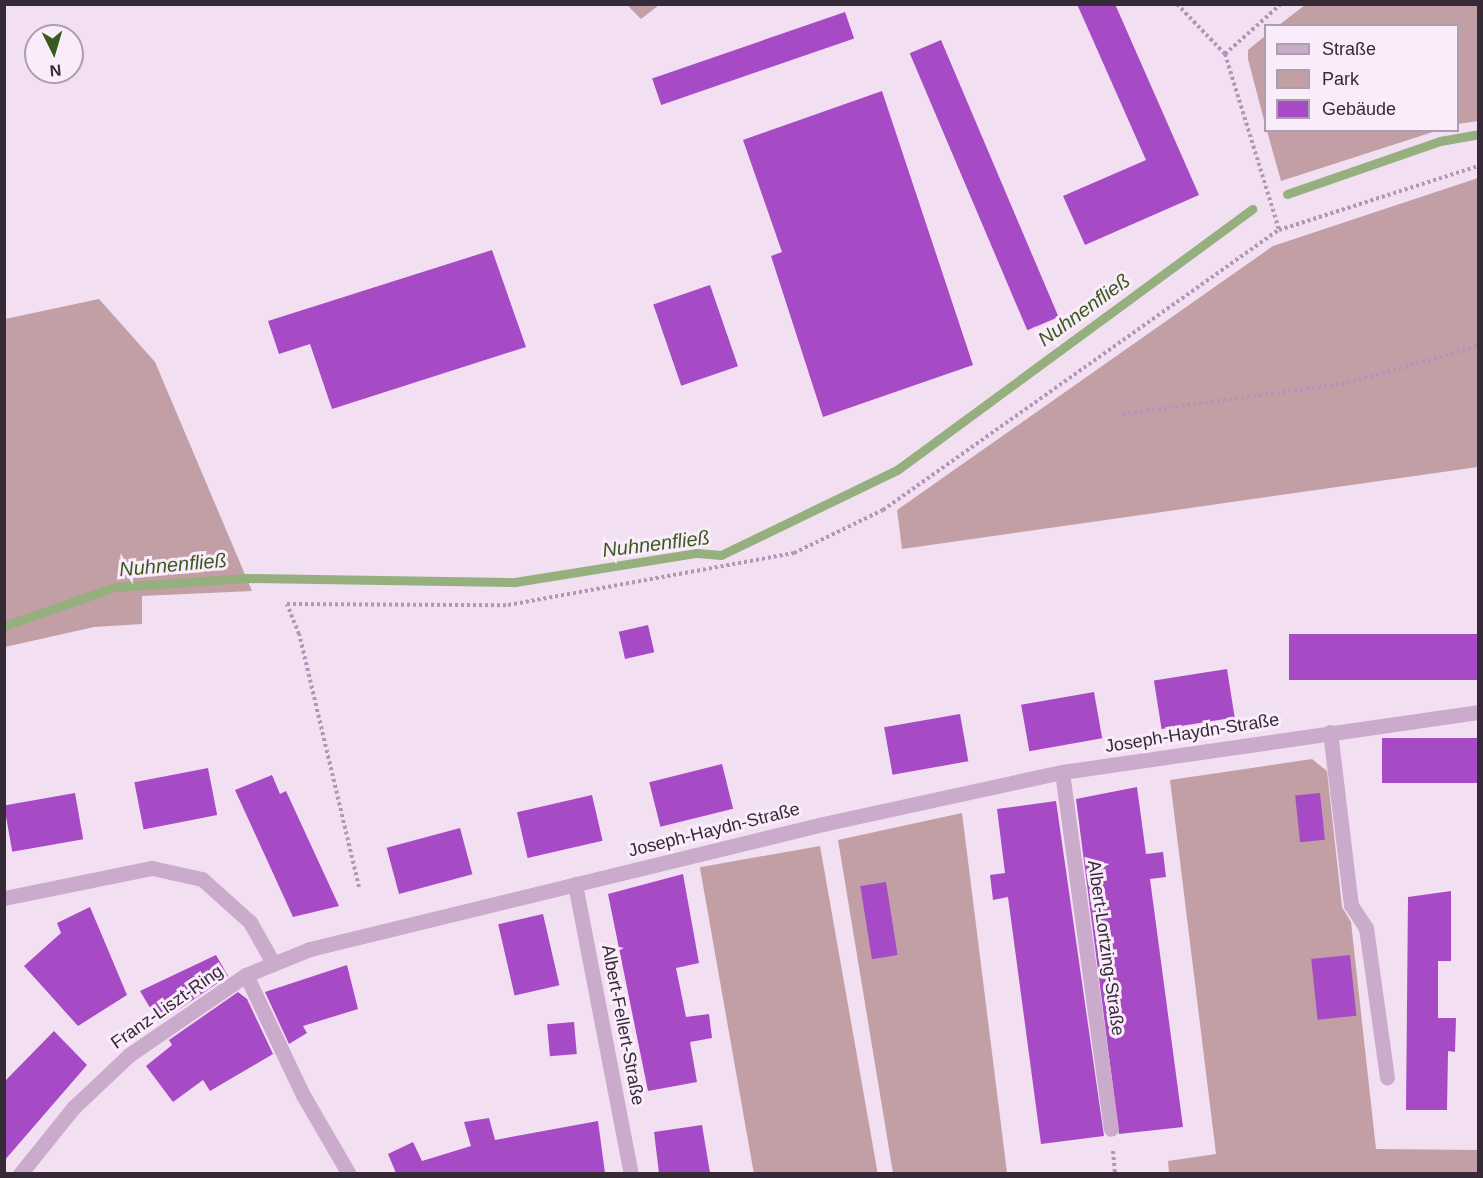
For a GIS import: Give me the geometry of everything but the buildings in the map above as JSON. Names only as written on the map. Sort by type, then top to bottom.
[{"type":"street","name":"Joseph-Haydn-Straße","points":[[273,963],[369,933],[1062,772],[1479,712]]},
{"type":"street","points":[[1330,732],[1351,905],[1366,928],[1387,1078]]},
{"type":"street","name":"Albert-Lortzing-Straße","points":[[1062,772],[1111,1130]]},
{"type":"street","points":[[4,898],[152,868],[202,879],[250,922],[273,963]]},
{"type":"street","name":"Albert-Fellert-Straße","points":[[575,884],[631,1173]]},
{"type":"street","name":"Franz-Liszt-Ring","points":[[20,1173],[73,1108],[129,1054],[246,975],[273,963]]},
{"type":"street","points":[[246,975],[303,1095],[349,1173]]},
{"type":"path","points":[[1177,4],[1225,54],[1279,230]]},
{"type":"path","points":[[1225,54],[1281,4]]},
{"type":"path","points":[[358,887],[299,634],[287,604],[508,605],[794,553],[883,510],[1279,230],[1479,166]]},
{"type":"path","points":[[1122,414],[1347,383],[1479,346]]},
{"type":"green space","points":[[627,5],[659,5],[641,19]]},
{"type":"green space","points":[[1305,5],[1478,5],[1478,121],[1459,124],[1459,24],[1280,24]]},
{"type":"green space","points":[[1264,37],[1264,120],[1248,59],[1248,50]]},
{"type":"green space","points":[[1268,132],[1433,132],[1281,181]]},
{"type":"green space","points":[[1478,178],[1478,467],[902,549],[897,510],[1273,246]]},
{"type":"green space","points":[[99,299],[155,362],[252,591],[142,596],[142,624],[94,627],[5,647],[5,319]]},
{"type":"green space","points":[[1312,759],[1327,771],[1342,907],[1351,922],[1376,1149],[1478,1150],[1478,1173],[1169,1174],[1168,1161],[1216,1154],[1170,780]]},
{"type":"green space","points":[[962,813],[1007,1173],[893,1173],[838,840]]},
{"type":"green space","points":[[820,846],[878,1173],[754,1174],[700,867]]},
{"type":"waterway","name":"Nuhnenfließ","points":[[1287,194],[1440,141],[1478,134]]},
{"type":"waterway","name":"Nuhnenfließ","points":[[4,626],[115,587],[247,578],[515,582],[697,553],[721,555],[897,470],[1252,209]]}]
